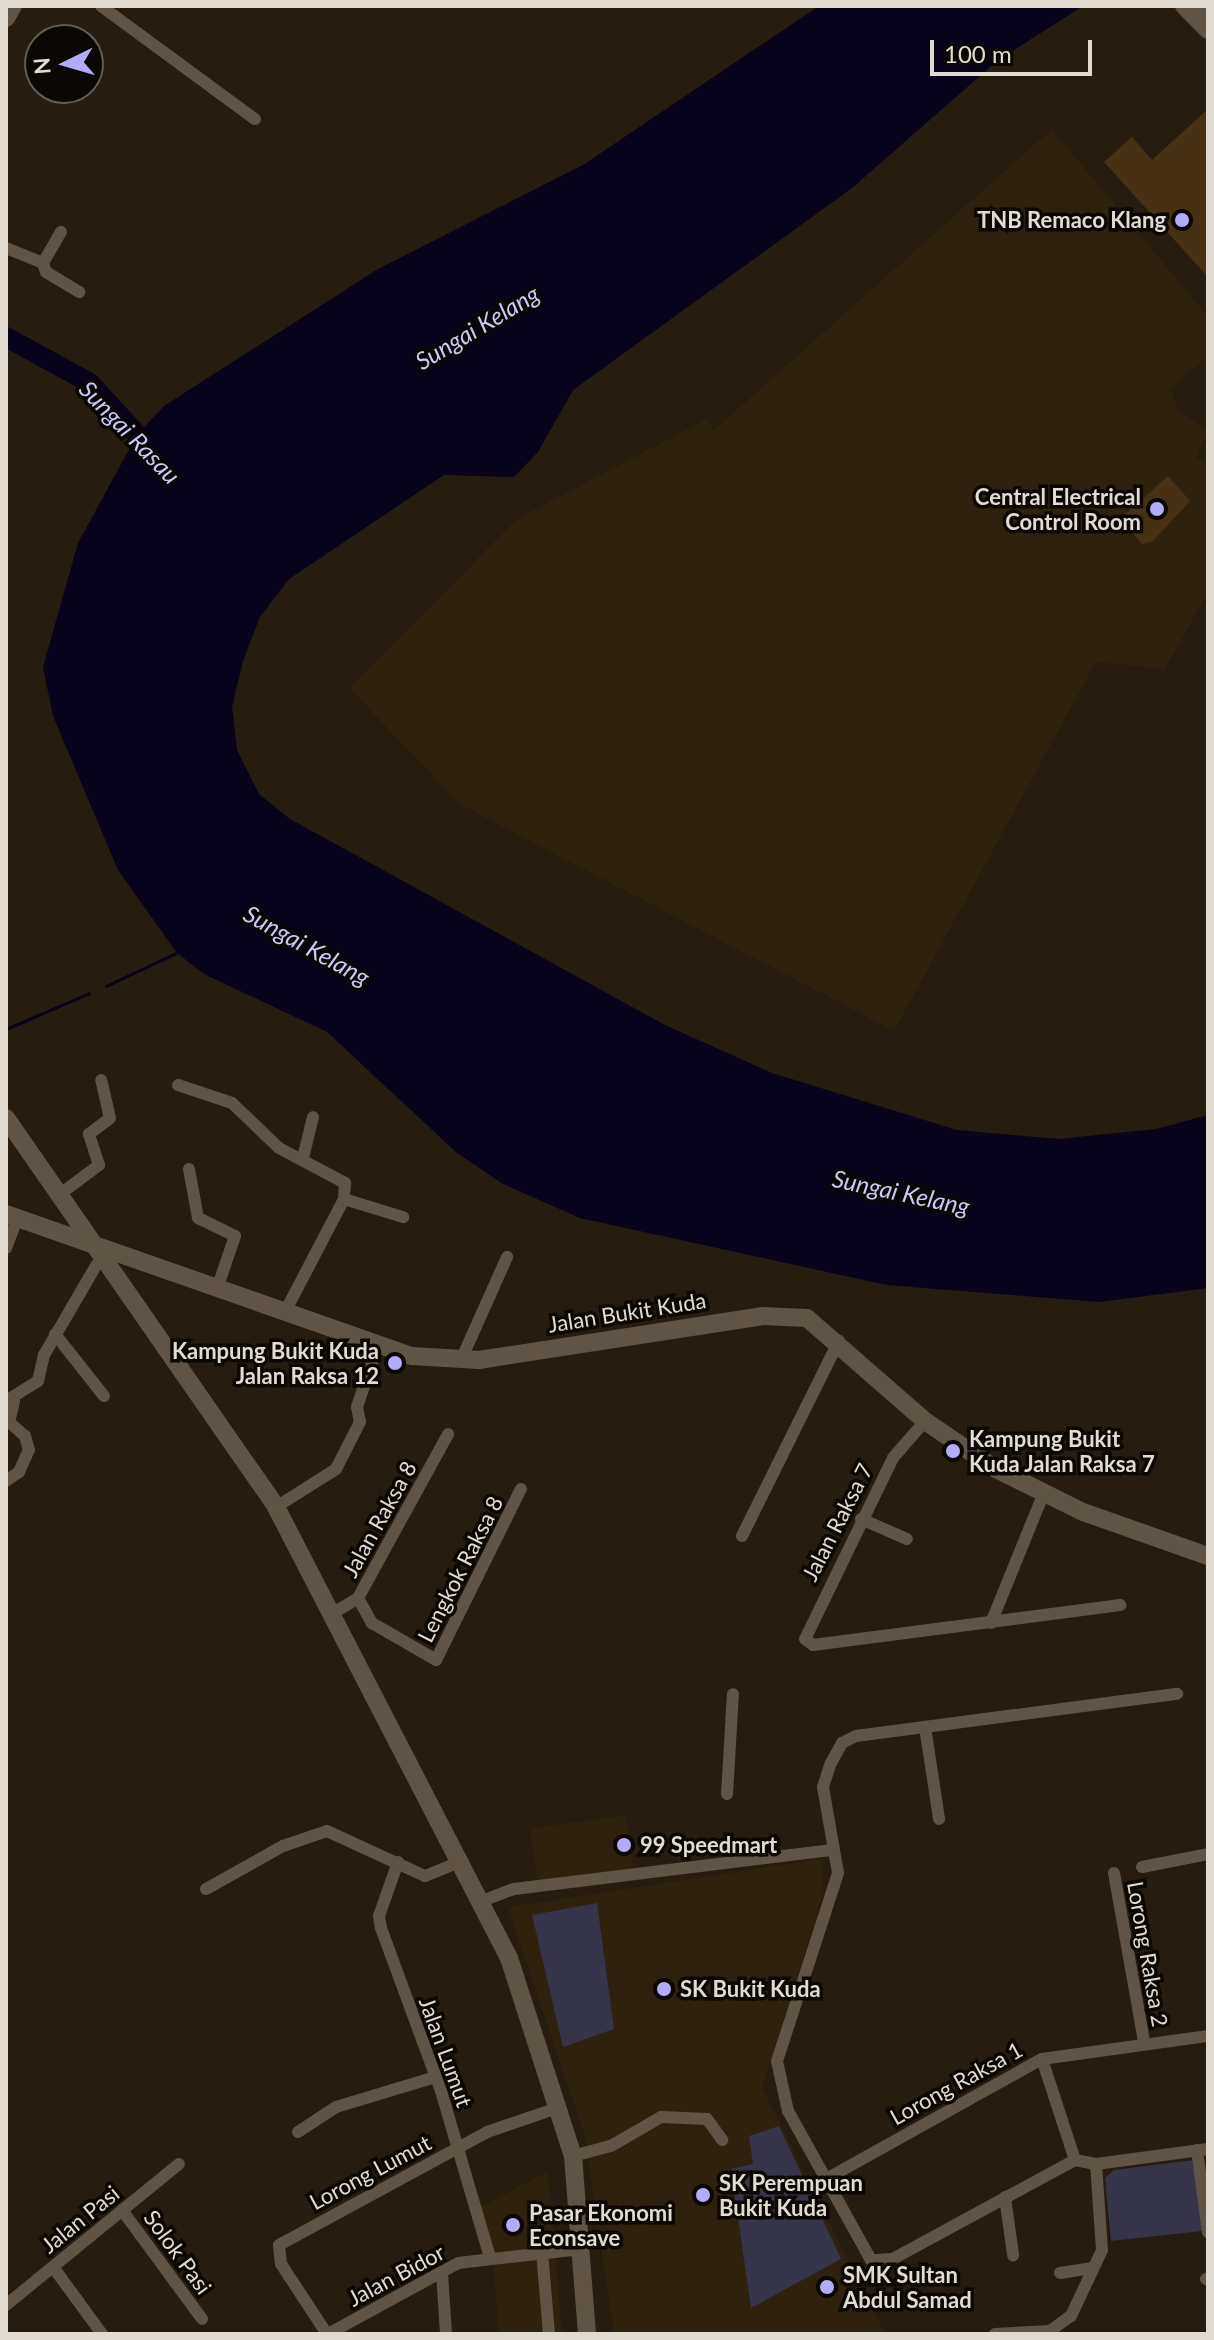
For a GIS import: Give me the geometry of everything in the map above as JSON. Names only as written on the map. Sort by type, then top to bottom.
[{"type":"street","points":[[6,18],[13,6]]},
{"type":"street","points":[[101,6],[255,119]]},
{"type":"street","points":[[1184,6],[1208,30]]},
{"type":"street","points":[[61,232],[43,263],[46,272],[79,292]]},
{"type":"street","points":[[6,248],[43,263]]},
{"type":"street","points":[[59,1196],[99,1165],[89,1134],[110,1118],[101,1080]]},
{"type":"street","points":[[178,1085],[232,1103],[279,1148],[303,1158],[345,1183],[344,1199],[284,1314]]},
{"type":"street","points":[[303,1158],[313,1117]]},
{"type":"street","points":[[6,1118],[91,1250],[276,1507],[335,1612],[482,1901],[509,1958],[560,2107],[573,2156],[587,2334]]},
{"type":"street","points":[[189,1169],[198,1218],[235,1236],[217,1289]]},
{"type":"street","points":[[39,1225],[62,1221],[59,1196]]},
{"type":"street","points":[[344,1199],[403,1217]]},
{"type":"street","points":[[6,1248],[12,1216]]},
{"type":"street","name":"Jalan Bukit Kuda","points":[[12,1216],[39,1225],[91,1250],[131,1259],[377,1347],[461,1360],[762,1316],[807,1318],[839,1341],[925,1421],[1043,1495],[1208,1556]]},
{"type":"street","points":[[6,1481],[19,1472],[29,1450],[25,1436],[9,1422],[10,1402],[38,1381],[91,1250]]},
{"type":"street","points":[[461,1360],[507,1257]]},
{"type":"street","points":[[126,1296],[118,1265],[131,1259]]},
{"type":"street","points":[[55,1334],[104,1396]]},
{"type":"street","points":[[742,1536],[839,1341]]},
{"type":"street","points":[[276,1507],[336,1469],[360,1422],[357,1407],[377,1347]]},
{"type":"street","name":"Jalan Raksa 7","points":[[925,1421],[893,1458],[803,1632],[813,1645],[991,1623]]},
{"type":"street","name":"Jalan Raksa 8","points":[[335,1612],[358,1598],[448,1434]]},
{"type":"street","name":"Lengkok Raksa 8","points":[[358,1598],[372,1623],[436,1660],[521,1489]]},
{"type":"street","points":[[991,1623],[1043,1495]]},
{"type":"street","points":[[861,1519],[907,1539]]},
{"type":"street","points":[[991,1623],[1120,1605]]},
{"type":"street","points":[[727,1794],[733,1694]]},
{"type":"street","points":[[1177,1694],[925,1727],[842,1743],[823,1787],[838,1873],[777,2061],[788,2111],[875,2261],[893,2259],[1075,2160],[1096,2164],[1202,2150],[1208,2232]]},
{"type":"street","points":[[925,1727],[939,1819]]},
{"type":"street","points":[[206,1889],[283,1846],[327,1831],[425,1876],[460,1862]]},
{"type":"street","points":[[482,1901],[514,1889],[833,1850]]},
{"type":"street","points":[[1142,1867],[1208,1854]]},
{"type":"street","name":"Jalan Lumut","points":[[398,1862],[379,1916],[410,2019],[436,2077],[490,2257]]},
{"type":"street","name":"Lorong Raksa 2","points":[[1114,1873],[1144,2042]]},
{"type":"street","name":"Lorong Raksa 1","points":[[828,2178],[1042,2059],[1144,2042],[1208,2036]]},
{"type":"street","points":[[1042,2059],[1075,2160]]},
{"type":"street","points":[[298,2132],[346,2103],[436,2077]]},
{"type":"street","name":"Lorong Lumut","points":[[328,2334],[281,2264],[279,2245],[458,2148],[560,2107]]},
{"type":"street","points":[[573,2156],[611,2146],[661,2117],[707,2119],[722,2140]]},
{"type":"street","name":"Jalan Pasi","points":[[6,2305],[179,2164]]},
{"type":"street","points":[[995,2334],[1065,2324],[1102,2241],[1096,2164]]},
{"type":"street","points":[[1005,2197],[1013,2255]]},
{"type":"street","name":"Solok Pasi","points":[[122,2210],[202,2319]]},
{"type":"street","name":"Jalan Bidor","points":[[328,2334],[442,2273],[490,2257],[581,2249]]},
{"type":"street","points":[[542,2252],[549,2334]]},
{"type":"street","points":[[53,2267],[102,2334]]},
{"type":"street","points":[[1060,2273],[1090,2268]]},
{"type":"street","points":[[442,2273],[446,2334]]},
{"type":"shaded area","points":[[1052,129],[1208,317],[1208,355],[1171,389],[1179,412],[1208,430],[1196,457],[1208,464],[1208,592],[1165,669],[1096,662],[894,1031],[461,805],[349,688],[517,519],[707,419],[714,430]]},
{"type":"shaded area","points":[[626,1815],[634,1869],[538,1883],[530,1828]]},
{"type":"shaded area","points":[[821,1859],[824,1891],[762,2087],[885,2334],[614,2334],[584,2134],[508,1907]]},
{"type":"shaded area","points":[[597,1903],[614,2029],[563,2047],[532,1915]]},
{"type":"shaded area","points":[[779,2126],[841,2259],[751,2308],[731,2169],[753,2164],[749,2136]]},
{"type":"shaded area","points":[[1194,2160],[1202,2231],[1111,2241],[1105,2178],[1114,2170]]},
{"type":"shaded area","points":[[548,2171],[562,2334],[499,2334],[492,2248],[479,2208]]},
{"type":"water","name":"Sungai Kelang","points":[[819,6],[1083,6],[997,61],[852,188],[573,390],[538,452],[514,477],[444,475],[289,579],[260,617],[243,661],[232,706],[237,750],[259,794],[290,819],[665,1025],[772,1073],[957,1130],[1059,1139],[1156,1129],[1208,1115],[1208,1288],[1099,1302],[887,1285],[580,1218],[503,1184],[457,1153],[327,1032],[204,974],[177,953],[118,870],[53,716],[43,667],[78,543],[137,435],[164,406],[378,269],[583,165]]},
{"type":"building","name":"TNB Remaco Klang","points":[[1208,109],[1208,277],[1104,162],[1132,137],[1152,160]]},
{"type":"building","name":"Central Electrical Control Room","points":[[1168,476],[1190,501],[1153,541],[1142,544],[1120,519]]},
{"type":"waterway","name":"Sungai Rasau","points":[[6,337],[90,383],[155,454]]},
{"type":"waterway","points":[[106,986],[178,952]]},
{"type":"waterway","points":[[6,1029],[89,993]]},
{"type":"place","name":"TNB Remaco Klang","points":[[1182,220]]},
{"type":"place","name":"Central Electrical Control Room","points":[[1157,509]]},
{"type":"place","name":"Kampung Bukit Kuda Jalan Raksa 12","points":[[395,1363]]},
{"type":"place","name":"Kampung Bukit Kuda Jalan Raksa 7","points":[[953,1451]]},
{"type":"place","name":"99 Speedmart","points":[[624,1845]]},
{"type":"place","name":"SK Bukit Kuda","points":[[664,1989]]},
{"type":"place","name":"SK Perempuan Bukit Kuda","points":[[703,2195]]},
{"type":"place","name":"Pasar Ekonomi Econsave","points":[[513,2225]]},
{"type":"place","name":"SMK Sultan Abdul Samad","points":[[827,2287]]}]
